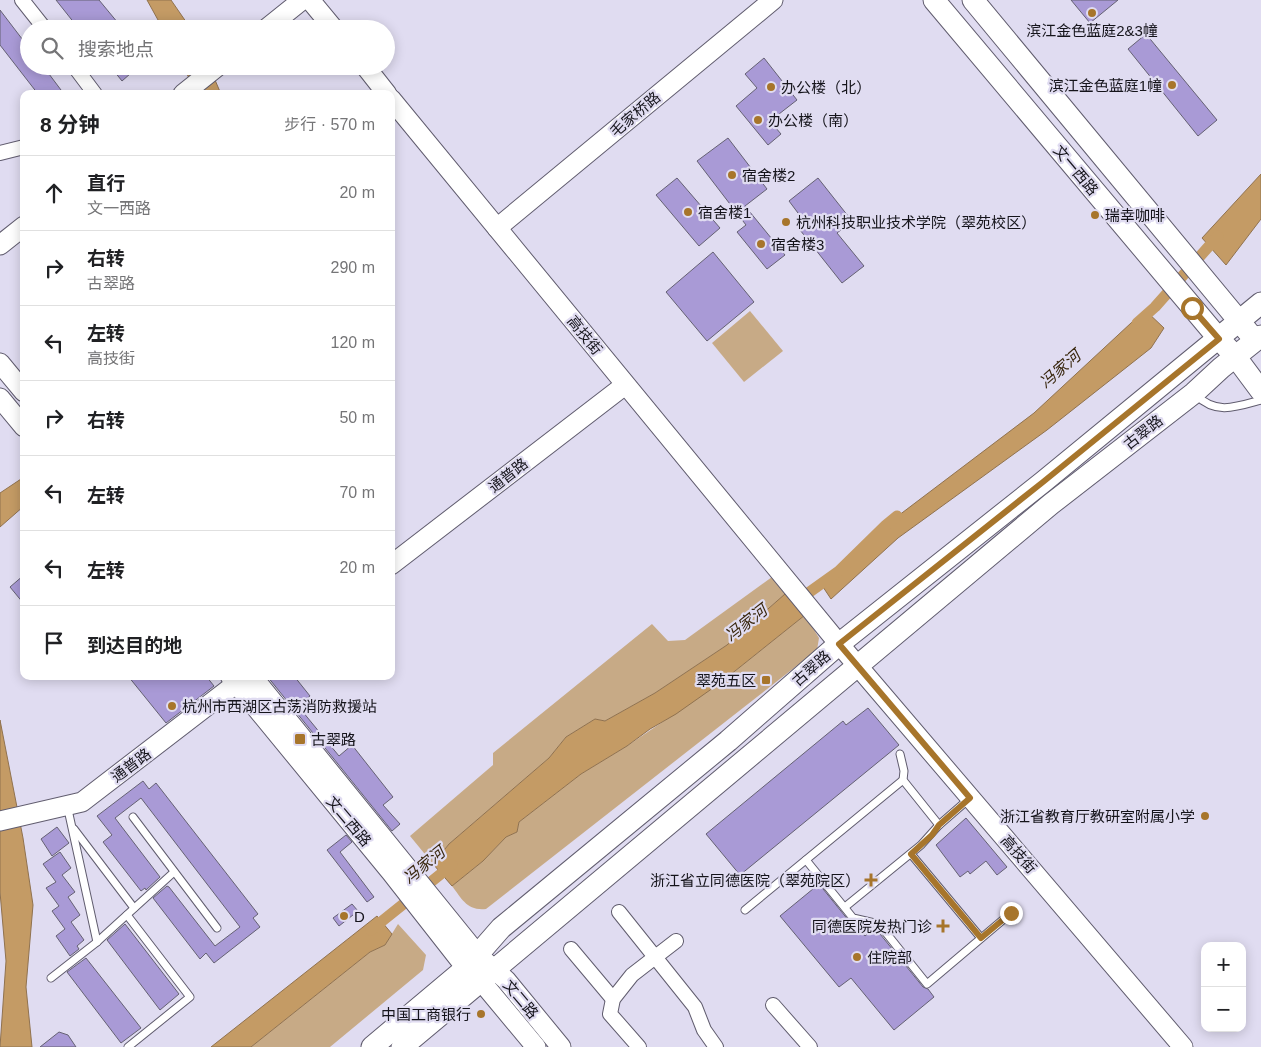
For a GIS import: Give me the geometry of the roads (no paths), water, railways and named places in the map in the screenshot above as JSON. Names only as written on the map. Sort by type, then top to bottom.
[{"type":"main road","name":"文一西路","points":[[934,0],[1192,308],[1235,356],[1261,391]]},
{"type":"main road","name":"文一西路","points":[[973,0],[1171,237],[1239,322],[1260,341]]},
{"type":"main road","name":"古翠路","points":[[402,1047],[479,968],[500,928],[728,741],[839,644],[1043,482],[1261,303]]},
{"type":"main road","name":"古翠路","points":[[372,1047],[479,968],[858,666],[1051,504],[1194,392],[1235,356],[1260,341]]},
{"type":"street","points":[[22,0],[38,20]]},
{"type":"street","points":[[277,20],[302,0]]},
{"type":"street","points":[[310,0],[327,20]]},
{"type":"street","name":"毛家桥路","points":[[497,228],[773,0]]},
{"type":"street","points":[[81,75],[92,90]]},
{"type":"street","points":[[188,90],[207,75]]},
{"type":"street","points":[[372,75],[384,90]]},
{"type":"street","name":"高技街","points":[[395,104],[839,644],[1183,1047]]},
{"type":"street","points":[[0,152],[20,148]]},
{"type":"street","points":[[0,245],[20,229]]},
{"type":"street","points":[[0,362],[20,387]]},
{"type":"street","name":"通普路","points":[[395,562],[626,385]]},
{"type":"street","points":[[0,398],[20,422]]},
{"type":"street","name":"通普路","points":[[0,821],[82,802],[238,680]]},
{"type":"street","name":"文二西路","points":[[243,680],[479,968]]},
{"type":"street","points":[[619,912],[695,1008],[704,1030],[716,1047]]},
{"type":"street","points":[[639,1047],[610,1014],[613,999],[632,975],[654,956],[676,941]]},
{"type":"street","points":[[571,949],[613,999]]},
{"type":"street","name":"文二路","points":[[479,968],[536,1047]]},
{"type":"street","name":"文二路","points":[[479,968],[506,980],[561,1047]]},
{"type":"street","points":[[773,1004],[810,1047]]},
{"type":"lane","points":[[1194,392],[1209,405],[1224,408],[1261,400]]},
{"type":"lane","points":[[745,910],[903,780],[904,771],[900,754]]},
{"type":"lane","points":[[903,780],[939,825]]},
{"type":"lane","points":[[845,907],[911,854],[932,835],[939,825],[970,798]]},
{"type":"lane","points":[[67,805],[97,942]]},
{"type":"lane","points":[[133,817],[217,928]]},
{"type":"lane","points":[[73,828],[134,908]]},
{"type":"lane","points":[[911,854],[981,938]]},
{"type":"lane","points":[[806,860],[853,918],[879,924],[927,984],[1011,913]]},
{"type":"lane","points":[[51,978],[97,942],[174,872]]},
{"type":"lane","points":[[127,915],[190,997],[128,1047]]},
{"type":"waterway","name":"冯家河","points":[[1137,323],[1155,307],[1218,236]]},
{"type":"waterway","name":"冯家河","points":[[797,601],[839,571],[897,516]]},
{"type":"waterway","name":"冯家河","points":[[371,930],[452,865]]},
{"type":"place","name":"滨江金色蓝庭2&3幢","points":[[1092,13]]},
{"type":"place","name":"滨江金色蓝庭1幢","points":[[1172,85]]},
{"type":"place","name":"办公楼（北）","points":[[771,87]]},
{"type":"place","name":"办公楼（南）","points":[[758,120]]},
{"type":"place","name":"宿舍楼2","points":[[732,175]]},
{"type":"place","name":"宿舍楼1","points":[[688,212]]},
{"type":"place","name":"瑞幸咖啡","points":[[1095,215]]},
{"type":"place","name":"杭州科技职业技术学院（翠苑校区）","points":[[786,222]]},
{"type":"place","name":"宿舍楼3","points":[[761,244]]},
{"type":"place","name":"翠苑五区","points":[[766,680]]},
{"type":"place","name":"杭州市西湖区古荡消防救援站","points":[[172,706]]},
{"type":"place","name":"古翠路","points":[[300,739]]},
{"type":"place","name":"浙江省教育厅教研室附属小学","points":[[1205,816]]},
{"type":"place","name":"浙江省立同德医院（翠苑院区）","points":[[871,880]]},
{"type":"place","name":"D","points":[[344,916]]},
{"type":"place","name":"同德医院发热门诊","points":[[943,926]]},
{"type":"place","name":"住院部","points":[[857,957]]},
{"type":"place","name":"中国工商银行","points":[[481,1014]]}]
